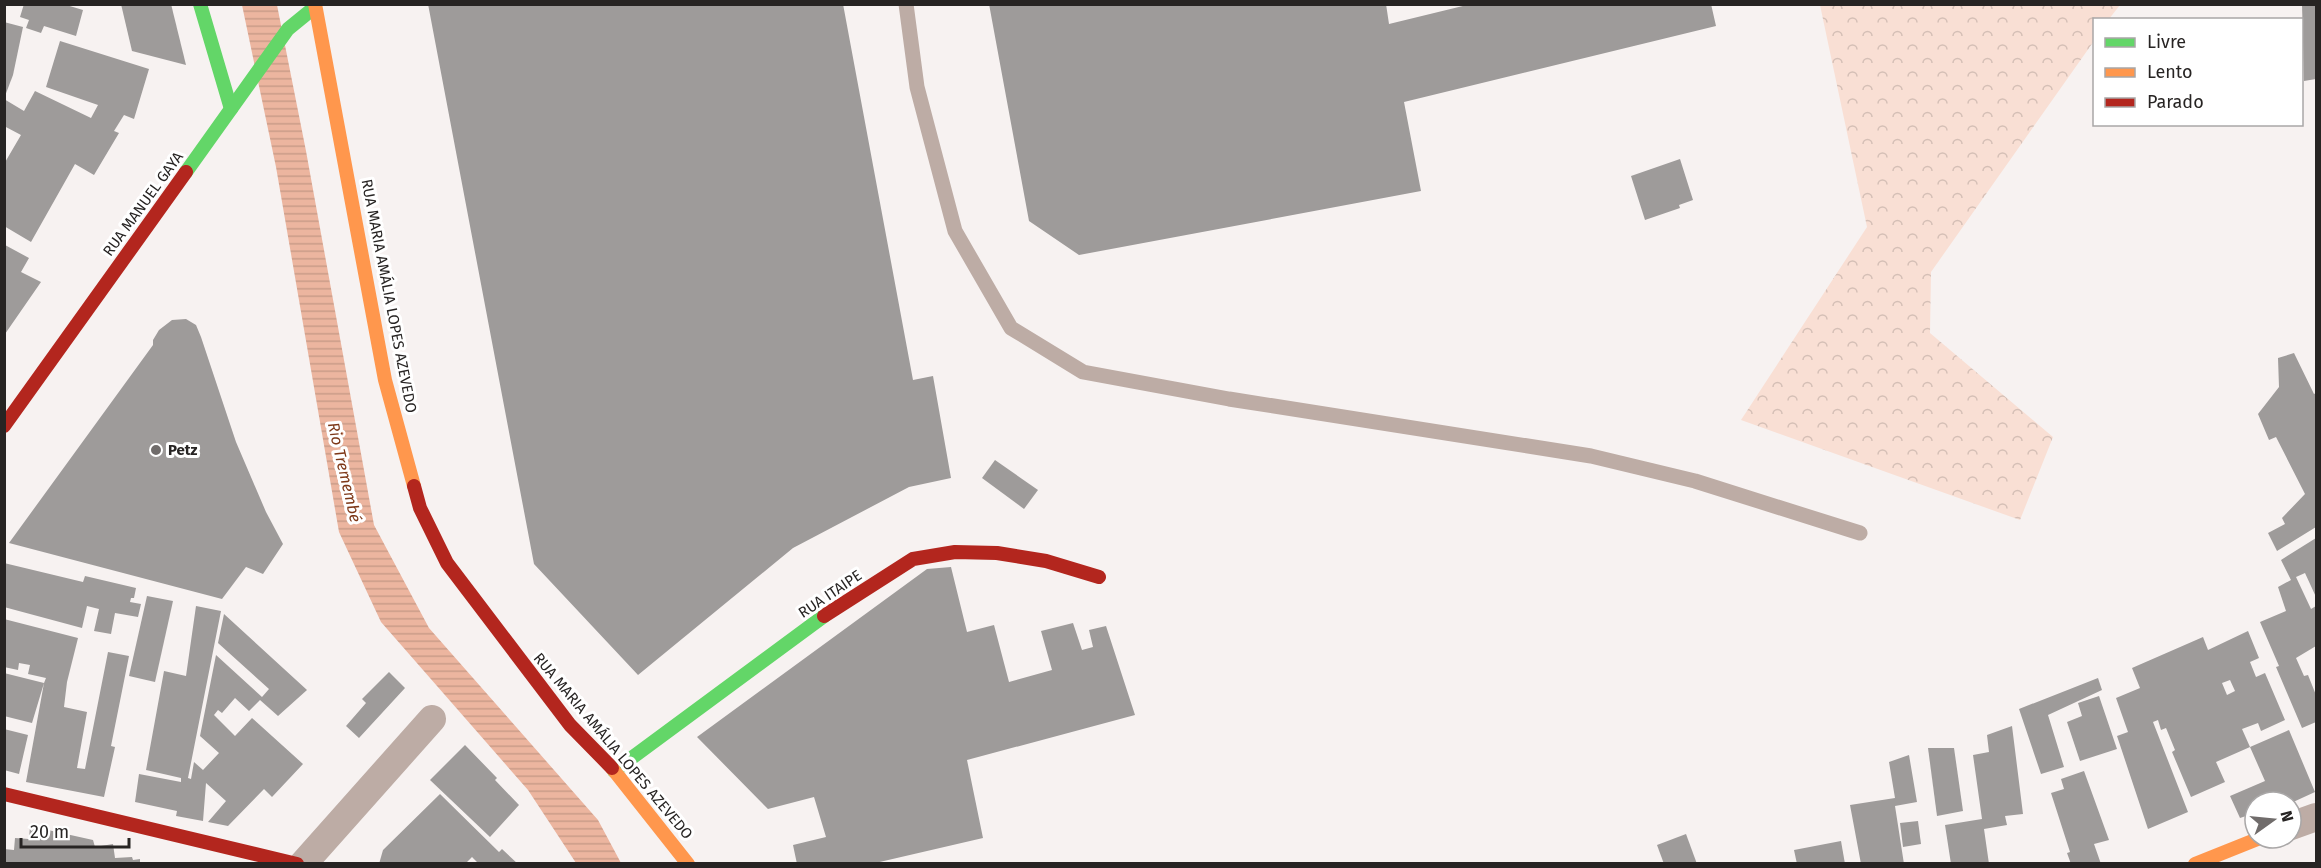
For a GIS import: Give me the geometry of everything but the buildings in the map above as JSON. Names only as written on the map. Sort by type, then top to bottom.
[{"type":"street","points":[[200,4],[231,109]]},
{"type":"street","name":"RUA MANUEL GAYA","points":[[4,426],[242,91],[288,29],[315,6]]},
{"type":"street","name":"RUA MARIA AMÁLIA LOPES AZEVEDO","points":[[315,6],[385,380],[420,508],[447,563],[570,725],[614,771],[688,864]]},
{"type":"street","name":"RUA ITAIPE","points":[[614,771],[837,606],[914,559],[955,552],[997,553],[1046,561],[1099,578]]},
{"type":"street","points":[[303,864],[432,719]]},
{"type":"street","points":[[4,794],[297,864]]},
{"type":"street","points":[[2195,864],[2243,845]]},
{"type":"lane","points":[[906,4],[917,87],[955,231],[1011,328],[1083,372],[1228,399],[1591,456],[1695,482],[1860,533]]},
{"type":"green space","points":[[1820,5],[2120,5],[2110,18],[2093,18],[2093,42],[1931,272],[1930,333],[2053,437],[2020,520],[1741,420],[1867,227]]},
{"type":"water","name":"Rio Tremembé","points":[[242,5],[277,5],[374,525],[429,628],[598,820],[621,863],[576,863],[528,790],[381,622],[339,532],[276,167]]},
{"type":"traffic: fast","points":[[200,4],[231,109]]},
{"type":"traffic: fast","points":[[186,172],[288,29],[315,7]]},
{"type":"traffic: fast","points":[[614,771],[824,616]]},
{"type":"traffic: slow","points":[[315,4],[385,380],[414,486]]},
{"type":"traffic: slow","points":[[612,768],[688,864]]},
{"type":"traffic: slow","points":[[2195,864],[2243,845]]},
{"type":"traffic: jam","points":[[4,426],[186,172]]},
{"type":"traffic: jam","points":[[414,486],[420,508],[447,563],[570,725],[612,768]]},
{"type":"traffic: jam","points":[[824,616],[913,559],[955,552],[997,553],[1046,561],[1099,577]]},
{"type":"traffic: jam","points":[[4,794],[297,864]]},
{"type":"place","name":"Petz","points":[[156,450]]}]
